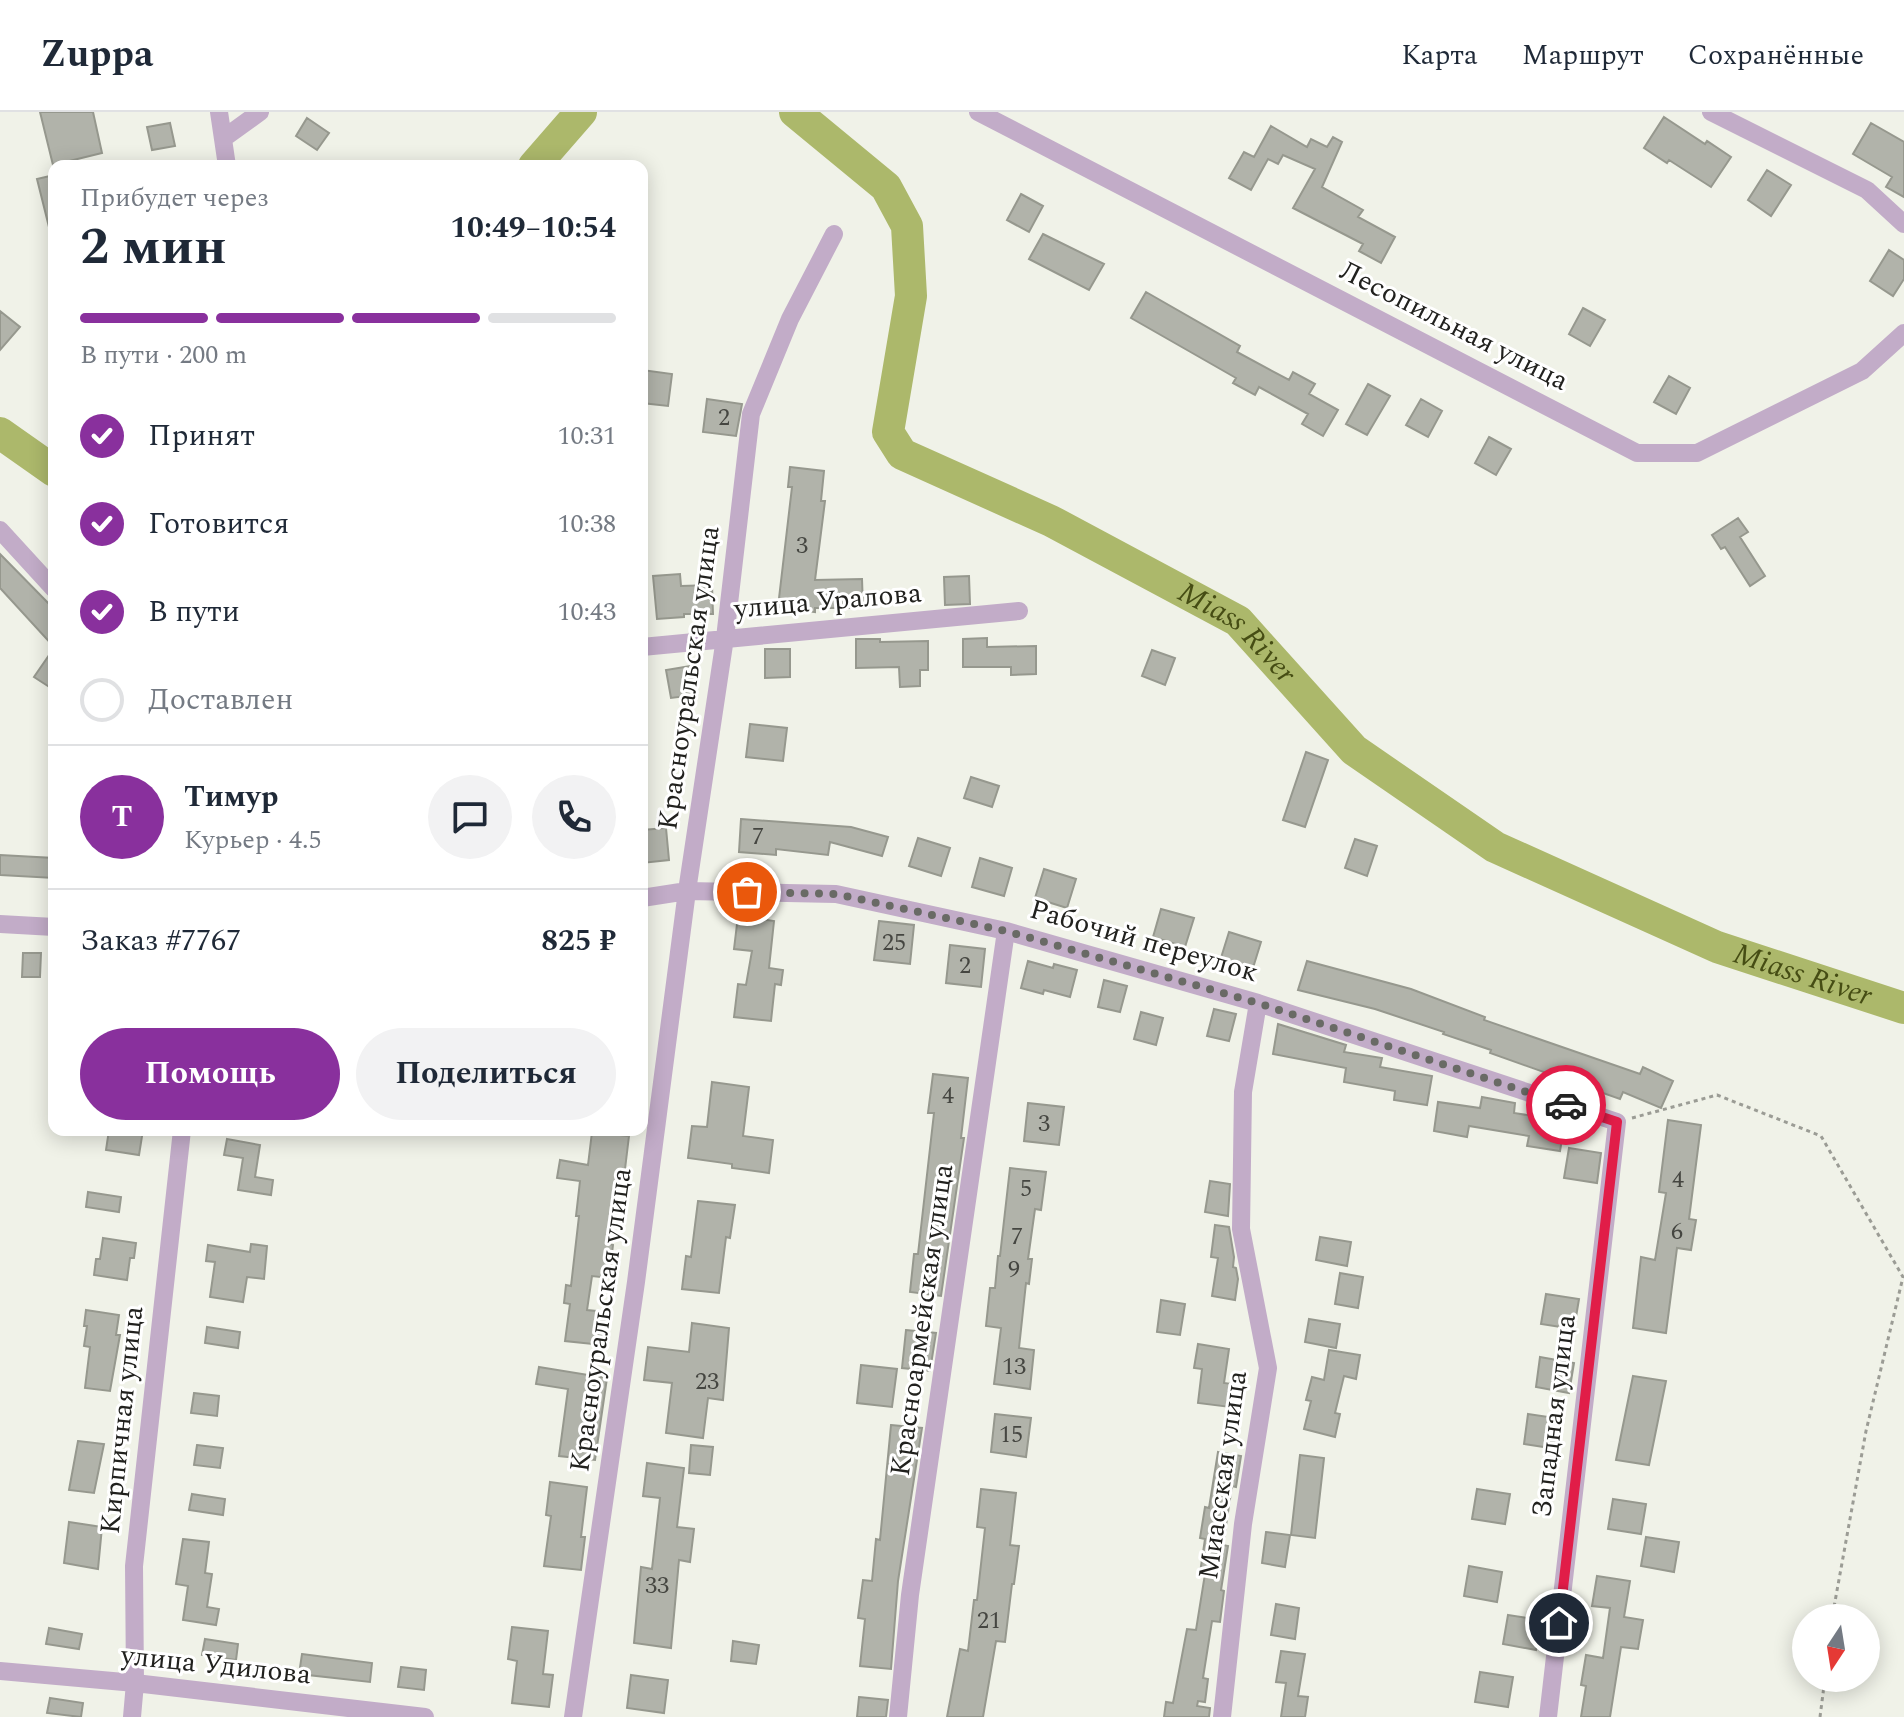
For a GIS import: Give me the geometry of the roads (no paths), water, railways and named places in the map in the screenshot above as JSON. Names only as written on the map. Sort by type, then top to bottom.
[{"type":"street","points":[[219,112],[226,160]]},
{"type":"street","points":[[224,138],[260,112]]},
{"type":"street","name":"Лесопильная улица","points":[[981,112],[1637,453],[1697,453],[1862,371],[1904,333]]},
{"type":"street","points":[[1711,112],[1867,190],[1904,224]]},
{"type":"street","name":"Красноуральская улица","points":[[573,1717],[725,638],[751,414],[790,319],[834,234]]},
{"type":"street","points":[[0,530],[48,582]]},
{"type":"street","name":"улица Уралова","points":[[648,646],[1019,611]]},
{"type":"street","name":"Рабочий переулок","points":[[648,897],[687,891],[836,894],[1006,931],[1258,1003],[1617,1122]]},
{"type":"street","points":[[0,924],[48,927]]},
{"type":"street","name":"Красноармейская улица","points":[[898,1717],[910,1595],[1006,931]]},
{"type":"street","name":"Миасская улица","points":[[1222,1717],[1243,1524],[1268,1368],[1241,1229],[1243,1092],[1258,1003]]},
{"type":"street","name":"Западная улица","points":[[1548,1717],[1617,1122]]},
{"type":"street","name":"Кирпичная улица","points":[[132,1717],[135,1683],[134,1566],[181,1136]]},
{"type":"street","name":"улица Удилова","points":[[0,1671],[135,1683],[425,1717]]},
{"type":"waterway","name":"Miass River","points":[[539,160],[581,112]]},
{"type":"waterway","name":"Miass River","points":[[795,112],[886,187],[907,226],[911,296],[888,432],[902,454],[1051,521],[1238,621],[1354,750],[1495,847],[1717,947],[1904,1008]]},
{"type":"waterway","name":"Miass River","points":[[0,433],[48,467]]}]
